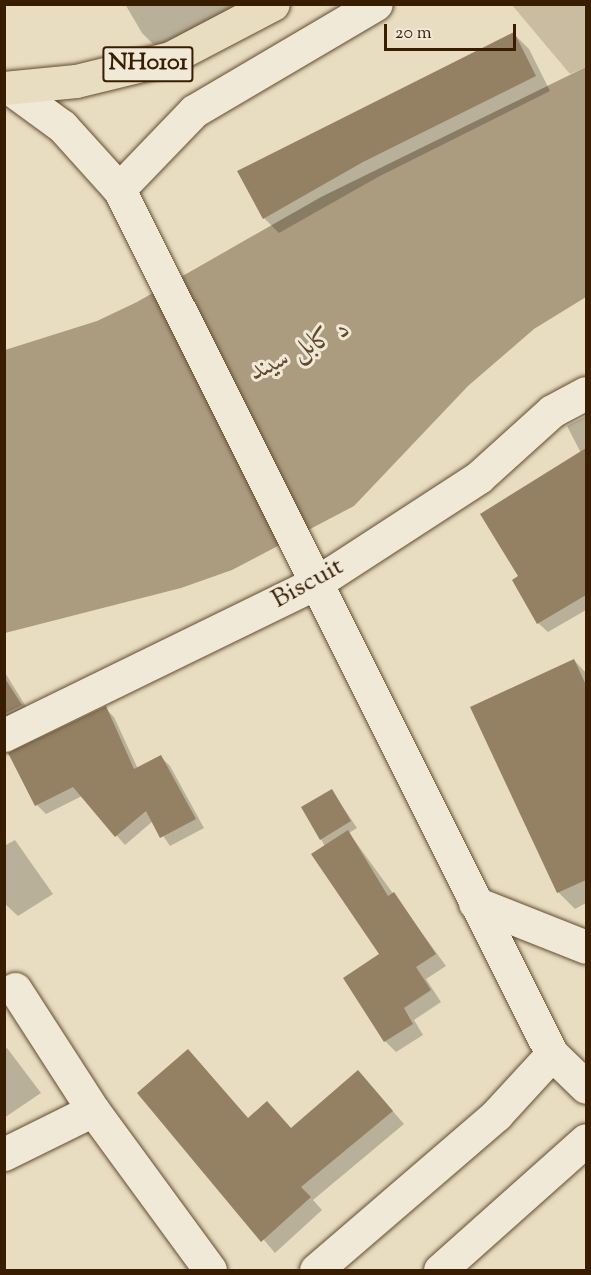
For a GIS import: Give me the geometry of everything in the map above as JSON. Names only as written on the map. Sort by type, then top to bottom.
[{"type":"highway","name":"NH0101","points":[[8,88],[76,81],[170,58],[273,4]]},
{"type":"main road","points":[[118,189],[194,111],[376,4]]},
{"type":"main road","points":[[8,88],[62,126],[118,189],[163,272],[552,1054],[586,1087]]},
{"type":"main road","name":"Biscuit","points":[[4,735],[316,583],[478,477],[552,411],[586,393]]},
{"type":"main road","points":[[475,903],[586,947]]},
{"type":"main road","points":[[15,989],[93,1110],[210,1270]]},
{"type":"main road","points":[[316,1270],[496,1115],[552,1054]]},
{"type":"main road","points":[[4,1154],[93,1110]]},
{"type":"main road","points":[[440,1270],[586,1140]]},
{"type":"shaded area","points":[[512,5],[586,5],[586,67],[570,74]]},
{"type":"water","name":"د کابل سيند","points":[[586,67],[586,297],[534,329],[468,386],[354,506],[232,570],[181,588],[5,633],[5,350],[97,321],[137,302],[321,197]]},
{"type":"building","points":[[514,32],[536,76],[363,162],[263,219],[237,171]]},
{"type":"building","points":[[586,448],[586,595],[537,624],[512,580],[518,576],[480,514]]},
{"type":"building","points":[[574,659],[586,685],[586,880],[557,893],[470,707]]},
{"type":"building","points":[[4,677],[22,705],[4,714]]},
{"type":"building","points":[[106,706],[134,769],[161,755],[196,819],[160,838],[146,811],[115,837],[73,787],[35,806],[8,753]]},
{"type":"building","points":[[332,789],[351,821],[320,840],[301,807]]},
{"type":"building","points":[[348,830],[388,896],[394,892],[436,954],[416,967],[431,990],[404,1008],[413,1024],[384,1042],[343,978],[379,954],[311,854]]},
{"type":"building","points":[[188,1049],[248,1118],[267,1101],[291,1128],[358,1070],[393,1111],[301,1187],[311,1197],[261,1242],[137,1093]]}]
